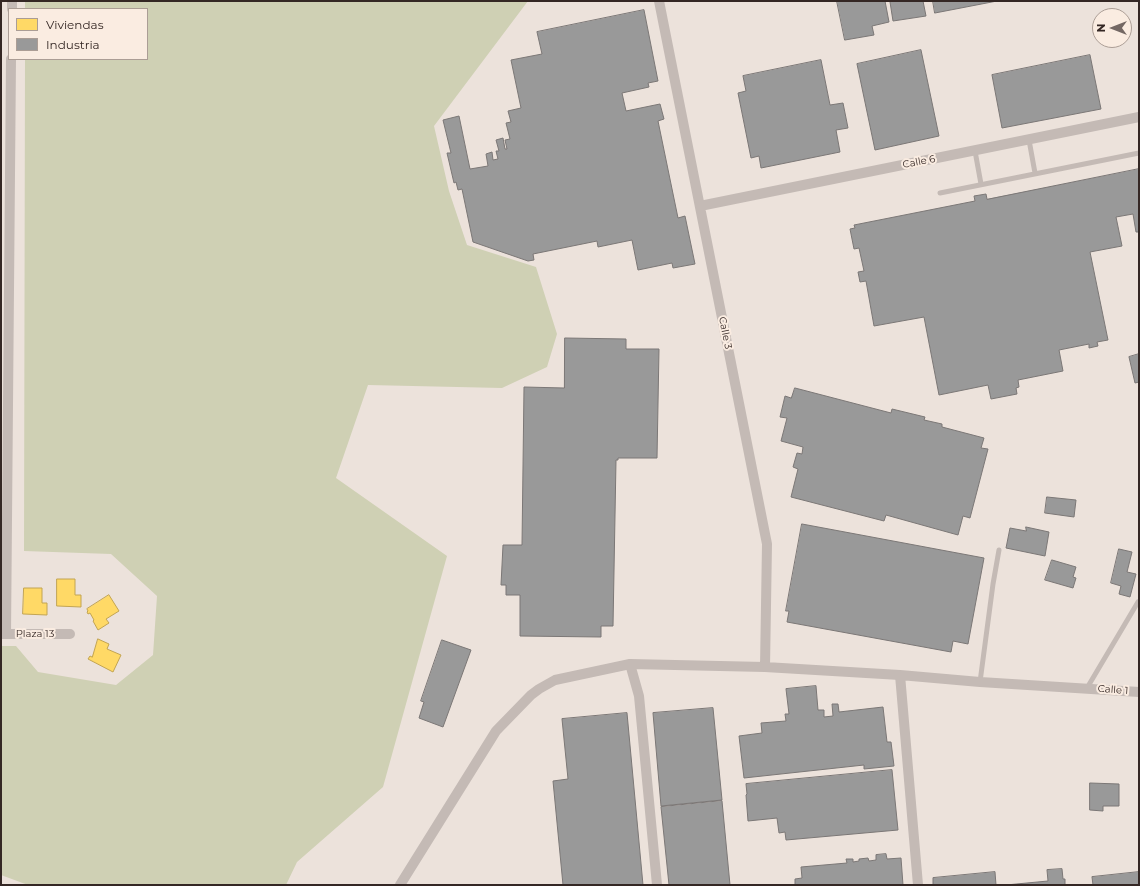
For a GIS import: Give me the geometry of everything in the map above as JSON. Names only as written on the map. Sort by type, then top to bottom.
[{"type":"street","name":"Calle 3","points":[[659,1],[767,544],[764,667]]},
{"type":"street","points":[[3,634],[6,72],[11,60]]},
{"type":"street","name":"Calle 6","points":[[700,206],[1139,117]]},
{"type":"street","name":"Plaza 13","points":[[3,634],[70,634]]},
{"type":"street","points":[[630,664],[639,696],[657,885]]},
{"type":"street","name":"Calle 1","points":[[400,885],[496,731],[531,695],[555,680],[630,664],[764,667],[1139,692]]},
{"type":"street","points":[[900,675],[918,885]]},
{"type":"lane","points":[[1029,140],[1035,173]]},
{"type":"lane","points":[[975,151],[981,184]]},
{"type":"lane","points":[[940,193],[1139,153]]},
{"type":"lane","points":[[980,682],[999,550]]},
{"type":"lane","points":[[1087,688],[1138,602]]},
{"type":"green space","points":[[25,1],[528,1],[434,126],[449,191],[467,245],[536,267],[557,334],[547,367],[502,388],[368,385],[336,478],[447,556],[383,787],[297,862],[286,885],[28,885],[1,875],[1,646],[16,646],[38,672],[116,685],[153,655],[157,596],[111,554],[24,551],[25,60],[148,60],[148,8],[25,8]]},
{"type":"building: Viviendas","points":[[57,579],[75,579],[75,595],[81,595],[81,607],[57,606]]},
{"type":"building: Viviendas","points":[[24,588],[42,588],[42,603],[47,603],[47,615],[23,614]]},
{"type":"building: Viviendas","points":[[109,595],[119,611],[106,619],[109,623],[98,630],[90,613],[88,614],[87,609]]},
{"type":"building: Viviendas","points":[[98,639],[109,644],[107,649],[121,655],[113,672],[88,659],[90,656],[92,657]]},
{"type":"building: Industria","points":[[837,1],[885,1],[889,22],[872,26],[874,35],[845,40]]},
{"type":"building: Industria","points":[[923,1],[926,16],[893,21],[890,2]]},
{"type":"building: Industria","points":[[933,1],[997,1],[935,13]]},
{"type":"building: Industria","points":[[644,10],[658,81],[648,83],[649,87],[622,93],[626,111],[660,104],[664,119],[658,121],[678,218],[685,216],[695,264],[673,268],[672,263],[638,270],[632,240],[598,247],[597,241],[533,254],[534,260],[528,261],[473,242],[462,189],[458,190],[456,182],[454,183],[447,153],[451,153],[443,120],[459,116],[470,169],[488,166],[486,154],[492,152],[493,160],[498,159],[496,151],[499,151],[496,140],[503,138],[505,149],[507,149],[505,140],[510,139],[506,123],[511,122],[508,111],[521,108],[511,60],[542,54],[537,32]]},
{"type":"building: Industria","points":[[921,50],[939,136],[875,150],[857,64]]},
{"type":"building: Industria","points":[[1090,55],[1101,109],[1002,128],[992,75]]},
{"type":"building: Industria","points":[[821,60],[830,105],[843,103],[848,128],[836,130],[840,152],[761,168],[759,156],[751,158],[738,93],[746,91],[743,76]]},
{"type":"building: Industria","points":[[1139,169],[1139,232],[1136,232],[1133,214],[1116,217],[1122,246],[1090,252],[1108,340],[1097,342],[1098,346],[1089,348],[1089,344],[1059,350],[1063,371],[1018,380],[1019,387],[1016,388],[1017,394],[991,399],[988,385],[939,395],[924,317],[874,326],[866,281],[860,282],[858,272],[864,271],[859,248],[854,249],[850,229],[855,228],[854,225],[975,201],[974,196],[986,194],[987,199]]},
{"type":"building: Industria","points":[[565,338],[626,339],[626,349],[659,349],[657,458],[618,458],[618,460],[616,460],[613,626],[601,626],[601,637],[520,636],[520,595],[506,595],[506,585],[501,585],[503,545],[522,545],[524,387],[564,388]]},
{"type":"building: Industria","points":[[1139,354],[1139,382],[1135,383],[1129,357]]},
{"type":"building: Industria","points":[[795,388],[891,413],[892,409],[925,417],[924,420],[942,424],[942,427],[984,438],[981,448],[988,449],[970,518],[963,516],[958,535],[886,515],[884,521],[791,497],[798,469],[793,467],[797,453],[802,454],[803,447],[781,441],[787,418],[780,417],[785,396],[791,398]]},
{"type":"building: Industria","points":[[1047,497],[1076,500],[1074,517],[1045,513]]},
{"type":"building: Industria","points":[[802,524],[984,558],[968,644],[953,641],[951,652],[787,622],[789,611],[786,611]]},
{"type":"building: Industria","points":[[1026,527],[1049,532],[1045,556],[1006,548],[1010,528],[1026,531]]},
{"type":"building: Industria","points":[[1119,549],[1132,552],[1127,572],[1136,574],[1130,597],[1119,594],[1121,586],[1111,583]]},
{"type":"building: Industria","points":[[1052,560],[1076,567],[1073,577],[1076,578],[1073,588],[1045,580]]},
{"type":"building: Industria","points":[[442,640],[471,650],[443,727],[419,718],[424,702],[421,701]]},
{"type":"building: Industria","points":[[816,686],[818,710],[824,710],[824,717],[833,716],[832,704],[838,704],[839,712],[883,707],[887,742],[891,742],[894,766],[864,769],[864,765],[744,778],[739,736],[762,733],[761,723],[786,721],[785,714],[789,714],[786,689]]},
{"type":"building: Industria","points":[[713,708],[722,800],[661,806],[653,713]]},
{"type":"building: Industria","points":[[627,713],[643,885],[563,885],[553,781],[568,779],[562,719]]},
{"type":"building: Industria","points":[[892,770],[898,830],[786,840],[785,832],[779,833],[777,818],[748,821],[746,784]]},
{"type":"building: Industria","points":[[1090,783],[1119,784],[1119,806],[1103,806],[1103,811],[1090,810]]},
{"type":"building: Industria","points":[[722,801],[730,885],[669,885],[661,807]]},
{"type":"building: Industria","points":[[886,854],[887,859],[901,858],[903,885],[795,885],[795,879],[802,878],[801,867],[847,863],[846,859],[853,859],[853,862],[859,861],[859,859],[868,858],[869,861],[876,860],[876,855]]},
{"type":"building: Industria","points":[[1062,869],[1065,885],[1006,885],[1048,881],[1047,870]]},
{"type":"building: Industria","points":[[995,872],[996,885],[933,885],[933,878]]},
{"type":"building: Industria","points":[[1139,872],[1139,885],[1093,885],[1092,877]]}]
